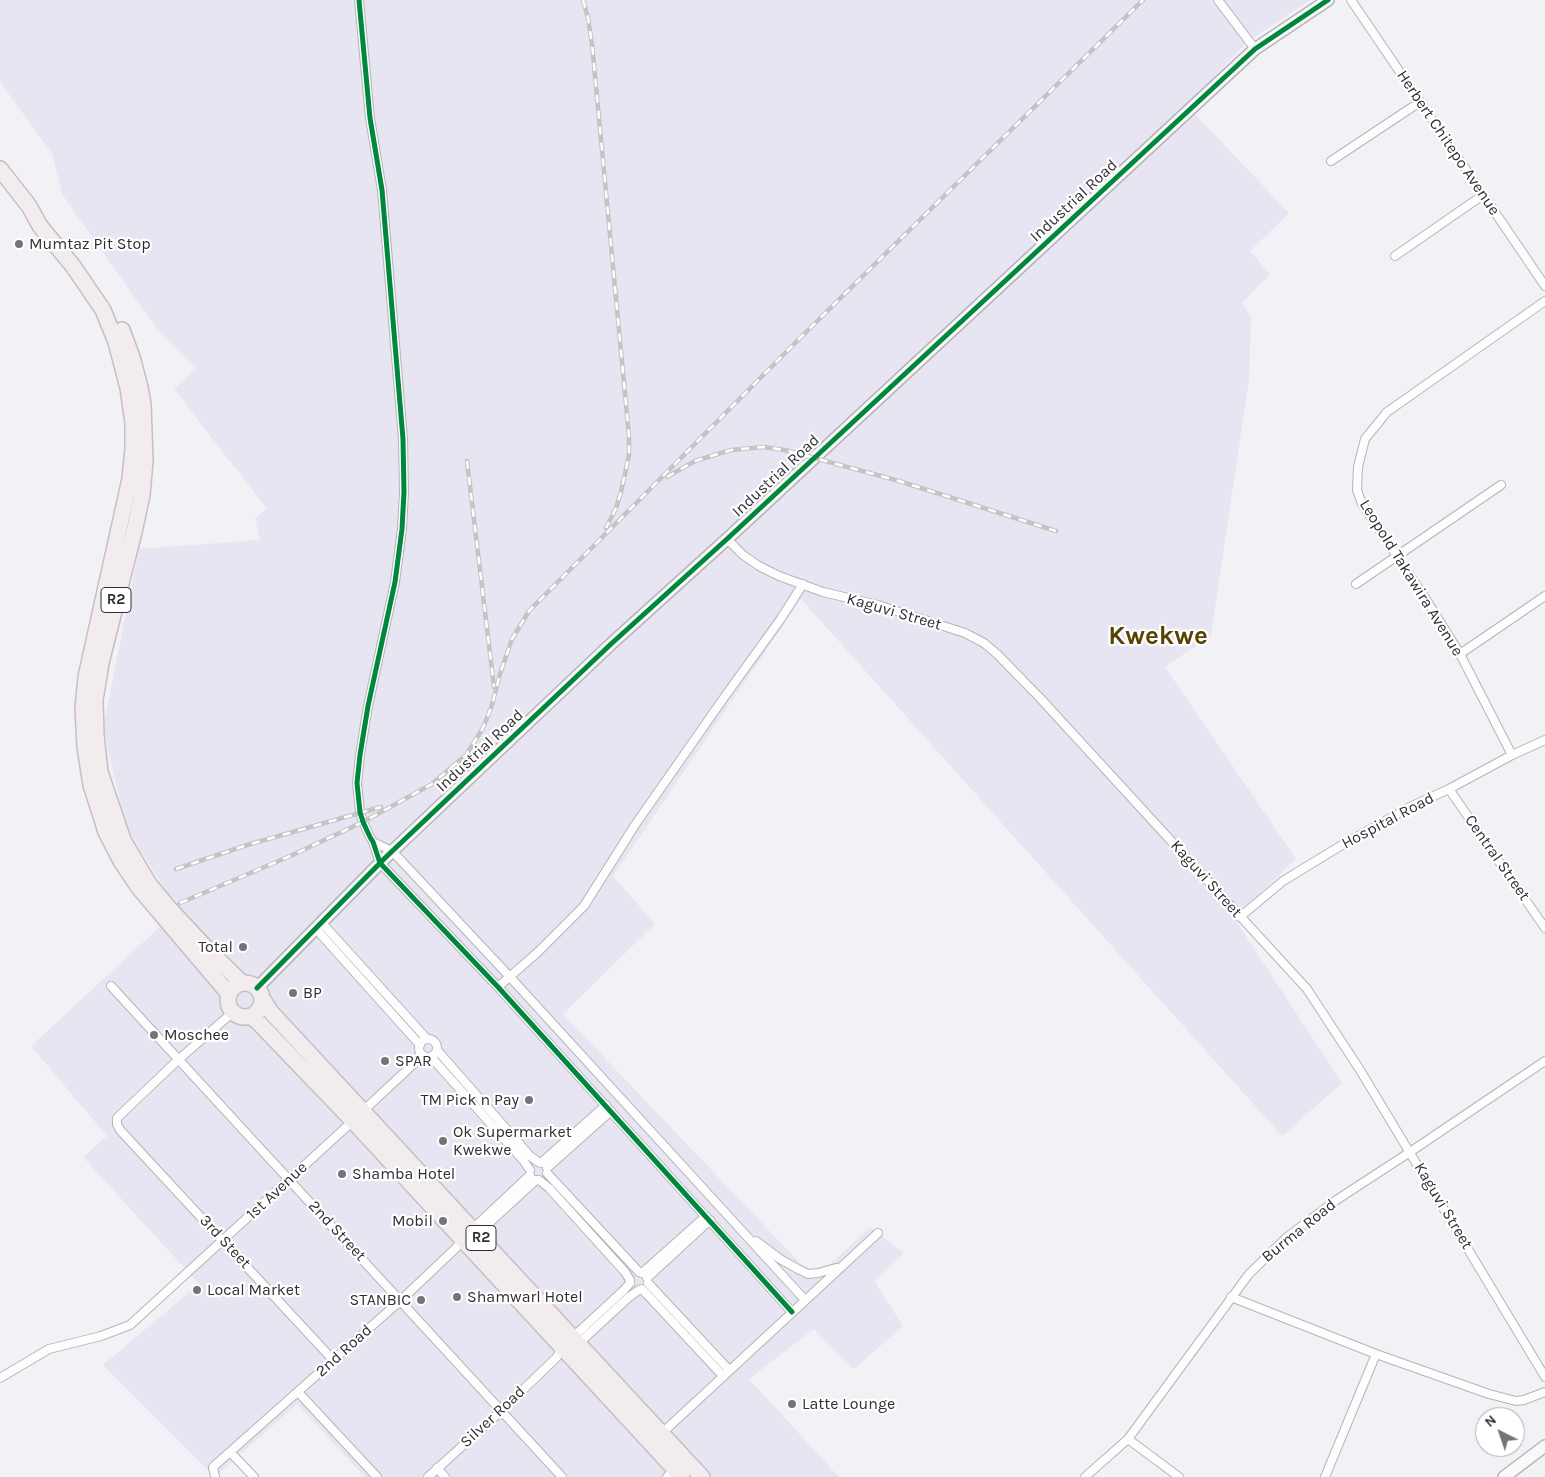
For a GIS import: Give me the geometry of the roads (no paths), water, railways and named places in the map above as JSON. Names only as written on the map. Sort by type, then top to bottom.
[{"type":"highway","name":"R2","points":[[0,169],[24,200],[40,226],[73,266],[103,310],[116,342],[125,372],[133,423],[130,479],[86,677],[83,708],[85,748],[92,784],[106,832],[121,861],[138,888],[202,953],[242,983],[247,983],[260,993],[296,1050],[358,1116],[467,1239],[567,1348],[606,1383],[656,1438],[702,1477]]},
{"type":"highway","name":"R2","points":[[202,953],[228,993],[228,1005],[232,1012],[239,1017],[251,1017],[296,1050]]},
{"type":"highway","points":[[228,993],[232,988],[242,983]]},
{"type":"highway","points":[[251,1017],[260,1009],[260,993]]},
{"type":"highway","name":"R2","points":[[656,1438],[675,1474]]},
{"type":"street","points":[[359,0],[370,118],[382,190],[404,462],[399,559],[366,716],[357,783],[360,812],[380,863],[565,1060],[792,1312]]},
{"type":"street","points":[[1218,0],[1256,49]]},
{"type":"street","name":"Industrial Road","points":[[260,993],[319,926],[392,851],[604,651],[727,540],[1256,49],[1328,0]]},
{"type":"street","name":"Herbert Chitepo Avenue","points":[[1351,0],[1545,286]]},
{"type":"street","points":[[1331,161],[1420,102]]},
{"type":"street","points":[[0,179],[24,200]]},
{"type":"street","points":[[1395,256],[1483,195]]},
{"type":"street","name":"Leopold Takawira Avenue","points":[[1512,755],[1460,654],[1362,504],[1357,490],[1358,466],[1365,439],[1387,412],[1545,301]]},
{"type":"street","points":[[1356,584],[1397,558],[1501,485]]},
{"type":"street","name":"Kaguvi Street","points":[[727,540],[743,555],[779,576],[822,592],[878,605],[966,633],[997,654],[1083,743],[1307,989],[1331,1024],[1410,1152],[1545,1377]]},
{"type":"street","points":[[498,987],[584,906],[635,826],[780,620],[803,584]]},
{"type":"street","points":[[1460,654],[1545,596]]},
{"type":"street","name":"Hospital Road","points":[[1240,917],[1283,881],[1410,807],[1545,740]]},
{"type":"street","name":"Central Street","points":[[1449,789],[1545,928]]},
{"type":"street","points":[[373,842],[392,851],[510,977],[805,1300]]},
{"type":"street","points":[[319,926],[427,1040],[435,1042],[431,1054]]},
{"type":"street","points":[[319,926],[420,1045],[420,1051],[431,1054],[543,1167],[726,1373]]},
{"type":"street","name":"2nd Street","points":[[111,986],[562,1477]]},
{"type":"street","points":[[178,1060],[232,1012]]},
{"type":"street","points":[[420,1045],[427,1040]]},
{"type":"street","points":[[565,1060],[576,1049]]},
{"type":"street","points":[[431,1054],[523,1160],[534,1176],[549,1188],[625,1272],[634,1288],[643,1281]]},
{"type":"street","name":"1st Avenue","points":[[0,1378],[49,1349],[101,1336],[130,1325],[224,1241],[358,1116],[431,1054]]},
{"type":"street","name":"3rd Steet","points":[[178,1060],[117,1118],[120,1130],[334,1361]]},
{"type":"street","name":"Burma Road","points":[[1084,1477],[1128,1439],[1249,1274],[1286,1238],[1335,1201],[1545,1061]]},
{"type":"street","points":[[543,1167],[608,1108]]},
{"type":"street","points":[[534,1176],[533,1165],[543,1167]]},
{"type":"street","points":[[534,1176],[545,1178],[543,1167]]},
{"type":"street","name":"2nd Road","points":[[214,1477],[213,1467],[334,1361],[534,1176]]},
{"type":"street","points":[[567,1348],[629,1297],[708,1218]]},
{"type":"street","points":[[742,1231],[780,1259],[808,1274],[830,1271],[844,1265]]},
{"type":"street","points":[[656,1438],[878,1233]]},
{"type":"street","points":[[567,1348],[624,1290],[633,1274],[643,1281]]},
{"type":"street","points":[[1231,1297],[1376,1354],[1489,1394],[1516,1401],[1545,1392]]},
{"type":"street","name":"Silver Road","points":[[428,1477],[567,1348]]},
{"type":"street","points":[[1325,1477],[1376,1354]]},
{"type":"street","points":[[298,1392],[377,1477]]},
{"type":"street","points":[[1128,1439],[1179,1477]]},
{"type":"street","points":[[1504,1477],[1545,1446]]},
{"type":"street","points":[[230,1452],[254,1477]]},
{"type":"street","points":[[437,1468],[445,1477]]},
{"type":"railway","points":[[583,0],[592,44],[629,436],[629,455],[621,492],[616,508],[606,528]]},
{"type":"railway","points":[[180,903],[288,857],[363,822],[432,784],[466,755],[483,728],[512,639],[529,611],[801,337],[1143,0]]},
{"type":"railway","points":[[667,477],[695,461],[731,450],[763,447],[785,450],[899,481],[1056,531]]},
{"type":"railway","points":[[467,461],[494,687]]},
{"type":"railway","points":[[176,869],[247,845],[381,807]]},
{"type":"place","name":"Mumtaz Pit Stop","points":[[19,244]]},
{"type":"place","name":"Total","points":[[243,947]]},
{"type":"place","name":"BP","points":[[293,993]]},
{"type":"place","name":"Moschee","points":[[154,1035]]},
{"type":"place","name":"SPAR","points":[[385,1061]]},
{"type":"place","name":"TM Pick n Pay","points":[[529,1100]]},
{"type":"place","name":"Ok Supermarket Kwekwe","points":[[443,1141]]},
{"type":"place","name":"Shamba Hotel","points":[[342,1174]]},
{"type":"place","name":"Mobil","points":[[443,1221]]},
{"type":"place","name":"Local Market","points":[[197,1290]]},
{"type":"place","name":"Shamwarl Hotel","points":[[457,1297]]},
{"type":"place","name":"STANBIC","points":[[421,1300]]},
{"type":"place","name":"Latte Lounge","points":[[792,1404]]},
{"type":"district","name":"Kwekwe","points":[[1158,637]]}]
